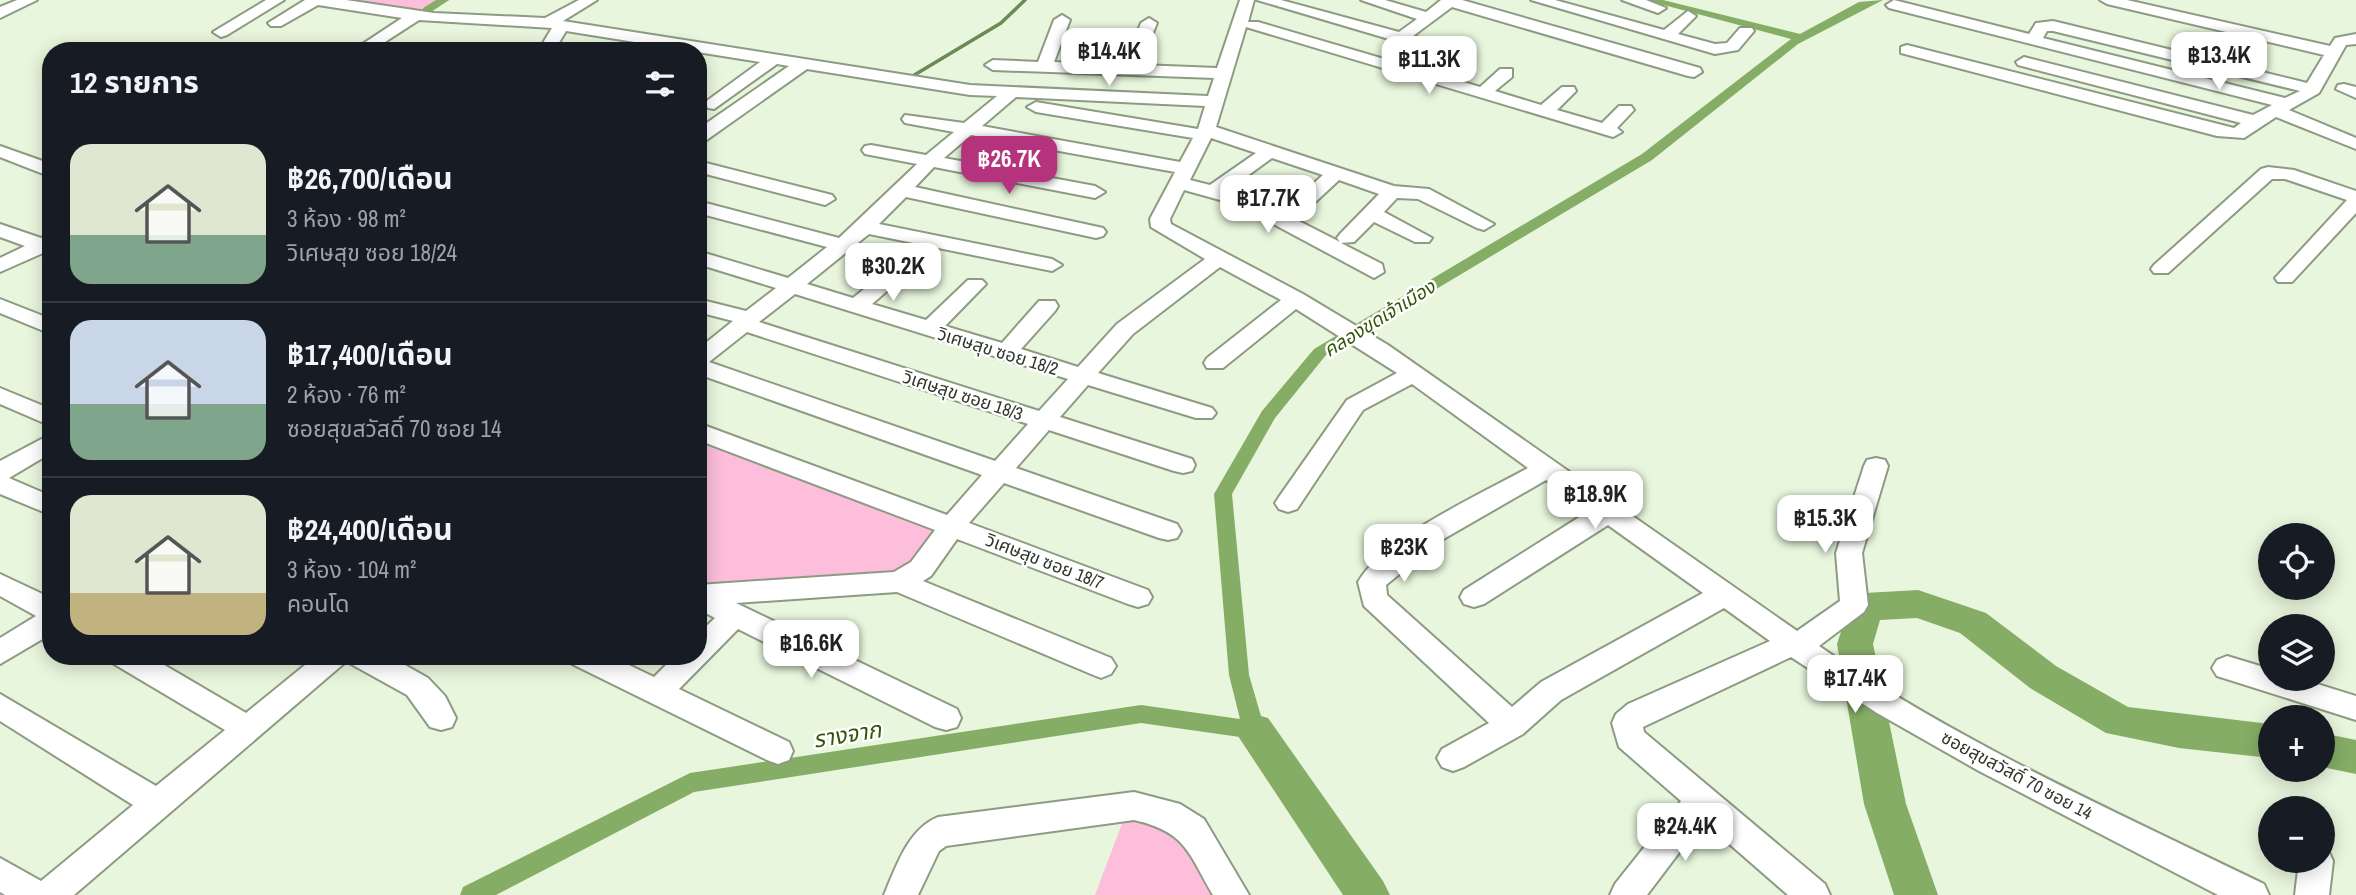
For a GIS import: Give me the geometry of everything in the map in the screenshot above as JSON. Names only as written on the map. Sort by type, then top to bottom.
[{"type":"street","points":[[0,13],[30,0]]},
{"type":"street","points":[[221,32],[277,0]]},
{"type":"street","points":[[275,23],[316,0],[415,16],[473,22],[555,25],[622,42]]},
{"type":"street","points":[[549,42],[555,25],[590,0]]},
{"type":"street","points":[[1183,176],[1205,133],[1247,0]]},
{"type":"street","points":[[1265,0],[1437,48]]},
{"type":"street","points":[[1371,0],[1428,17]]},
{"type":"street","points":[[1538,0],[1723,50],[1732,47],[1746,31]]},
{"type":"street","points":[[1629,0],[1658,8]]},
{"type":"street","points":[[2107,0],[2333,52]]},
{"type":"street","points":[[1365,65],[1450,1],[1694,72]]},
{"type":"street","points":[[1894,5],[2035,39],[2280,107],[2356,144]]},
{"type":"street","points":[[374,42],[415,16]]},
{"type":"street","points":[[1667,36],[1688,16]]},
{"type":"street","points":[[1044,67],[1062,20]]},
{"type":"street","points":[[1129,69],[1149,23]]},
{"type":"street","points":[[1253,25],[1365,65],[1429,76],[1609,131],[1625,110]]},
{"type":"street","points":[[2035,39],[2041,26],[2053,26],[2313,89]]},
{"type":"street","points":[[1907,50],[2110,112],[2229,133],[2242,132],[2255,121],[2313,89],[2341,41],[2356,39]]},
{"type":"street","points":[[707,52],[774,59],[1205,133],[1270,151],[1392,192],[1422,193],[1483,224]]},
{"type":"street","points":[[1429,76],[1454,57]]},
{"type":"street","points":[[714,104],[774,59]]},
{"type":"street","points":[[2024,62],[2255,121]]},
{"type":"street","points":[[707,130],[803,64]]},
{"type":"street","points":[[993,65],[1226,73]]},
{"type":"street","points":[[1483,93],[1506,72]]},
{"type":"street","points":[[1545,111],[1568,92]]},
{"type":"street","points":[[707,355],[864,227],[930,161],[1006,97],[1216,101]]},
{"type":"street","points":[[911,119],[1183,176],[1245,201],[1308,232],[1375,268],[1374,272]]},
{"type":"street","points":[[870,150],[1095,192]]},
{"type":"street","points":[[1215,191],[1270,151]]},
{"type":"street","points":[[0,152],[42,168]]},
{"type":"street","points":[[707,168],[825,199]]},
{"type":"street","points":[[1303,204],[1336,173]]},
{"type":"street","points":[[2161,269],[2268,173],[2287,174],[2356,200],[2285,278]]},
{"type":"street","name":"ซอยสุขสวัสดิ์ 70 ซอย 14","points":[[1183,176],[1160,219],[1161,228],[1295,299],[1380,350],[1837,674],[1899,713],[2139,840],[2252,895]]},
{"type":"street","points":[[901,190],[1096,232]]},
{"type":"street","points":[[1347,238],[1392,192]]},
{"type":"street","points":[[707,209],[843,245]]},
{"type":"street","points":[[1370,213],[1422,238]]},
{"type":"street","points":[[864,227],[1052,265]]},
{"type":"street","points":[[0,230],[42,243]]},
{"type":"street","points":[[0,266],[42,248]]},
{"type":"street","points":[[899,582],[921,569],[953,525],[1125,329],[1217,259]]},
{"type":"street","name":"วิเศษสุข ซอย 18/2","points":[[707,260],[1204,413]]},
{"type":"street","points":[[856,306],[903,267]]},
{"type":"street","points":[[929,329],[975,284]]},
{"type":"street","points":[[1215,363],[1295,299]]},
{"type":"street","points":[[0,304],[42,323]]},
{"type":"street","points":[[1005,353],[1047,306]]},
{"type":"street","name":"วิเศษสุข ซอย 18/3","points":[[707,308],[1183,465]]},
{"type":"street","points":[[707,366],[1168,531]]},
{"type":"street","points":[[1288,503],[1355,405],[1373,393],[1414,374]]},
{"type":"street","points":[[0,395],[42,414]]},
{"type":"street","name":"วิเศษสุข ซอย 18/7","points":[[707,435],[953,525],[1138,597]]},
{"type":"street","points":[[0,472],[42,447]]},
{"type":"street","points":[[1813,895],[1630,738],[1628,723],[1639,713],[1797,646],[1854,605],[1849,553],[1876,466]]},
{"type":"street","points":[[1512,725],[1374,599],[1372,582],[1385,568],[1423,542],[1546,468]]},
{"type":"street","points":[[0,484],[42,502]]},
{"type":"street","points":[[1474,597],[1608,512]]},
{"type":"street","points":[[707,595],[899,582],[1101,666]]},
{"type":"street","points":[[0,584],[42,606]]},
{"type":"street","points":[[1453,758],[1512,725],[1550,691],[1724,594]]},
{"type":"street","points":[[707,601],[946,718]]},
{"type":"street","points":[[707,643],[735,615]]},
{"type":"street","points":[[0,653],[42,626]]},
{"type":"street","points":[[139,665],[248,729]]},
{"type":"street","points":[[49,895],[325,665]]},
{"type":"street","points":[[380,665],[420,684],[434,702],[441,718]]},
{"type":"street","points":[[600,665],[778,751]]},
{"type":"street","points":[[657,693],[685,665]]},
{"type":"street","points":[[2227,668],[2356,708]]},
{"type":"street","points":[[0,706],[158,804]]},
{"type":"street","points":[[1627,895],[1701,799]]},
{"type":"street","points":[[901,895],[927,841],[938,832],[1134,806],[1169,814],[1192,829],[1232,895]]},
{"type":"street","points":[[0,873],[34,895]]},
{"type":"street","points":[[2312,895],[2315,873]]},
{"type":"shaded area","points":[[338,0],[450,0],[426,14]]},
{"type":"shaded area","points":[[707,435],[953,525],[921,569],[707,594]]},
{"type":"shaded area","points":[[1126,813],[1167,820],[1223,895],[1095,895]]},
{"type":"waterway","points":[[427,10],[444,0]]},
{"type":"waterway","points":[[911,77],[1001,23],[1025,0]]},
{"type":"waterway","points":[[1650,0],[1801,38]]},
{"type":"waterway","name":"คลองขุดเจ้าเมือง","points":[[472,895],[690,783],[1141,714],[1254,730],[1239,675],[1223,494],[1268,415],[1320,352],[1647,157],[1794,42],[1863,4],[1878,0]]},
{"type":"waterway","points":[[1916,895],[1885,804],[1855,644],[1865,607],[1918,604],[1973,623],[2043,677],[2120,722],[2179,732],[2258,740]]},
{"type":"waterway","name":"คลองขุดเจ้าเมือง","points":[[1254,730],[1368,895]]},
{"type":"waterway","points":[[2335,753],[2356,757]]},
{"type":"water label","name":"รางจาก","points":[[847,734]]}]
